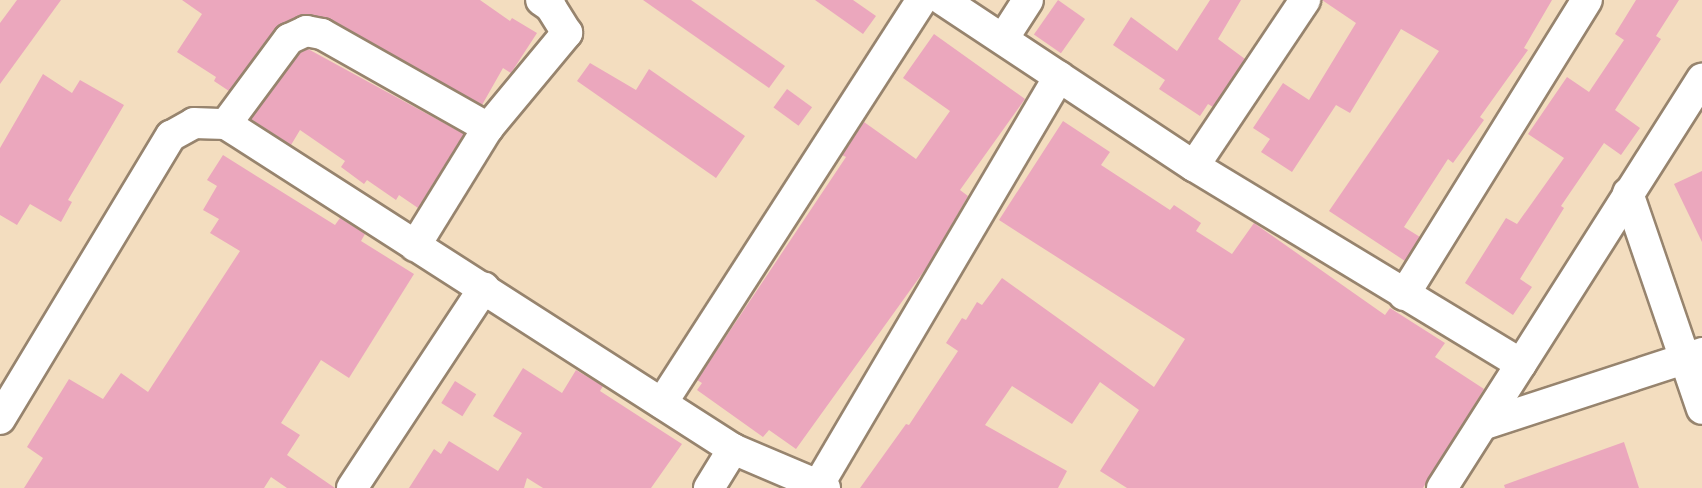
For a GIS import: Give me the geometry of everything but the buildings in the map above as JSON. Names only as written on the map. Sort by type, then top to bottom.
[{"type":"street","points":[[415,246],[488,128],[567,33],[551,7],[541,0]]},
{"type":"street","points":[[662,403],[922,0]]},
{"type":"street","points":[[943,0],[1194,166],[1521,364]]},
{"type":"street","points":[[1003,39],[1028,0]]},
{"type":"street","points":[[1194,166],[1305,0]]},
{"type":"street","points":[[1404,295],[1587,0]]},
{"type":"street","points":[[226,124],[290,39],[306,31],[322,34],[488,128]]},
{"type":"street","points":[[0,418],[171,136],[194,123],[226,124],[733,449],[822,486],[1059,76]]},
{"type":"street","points":[[1442,488],[1485,424],[1628,193],[1702,79]]},
{"type":"street","points":[[1628,193],[1694,356],[1702,409]]},
{"type":"street","points":[[352,488],[484,288]]},
{"type":"street","points":[[358,488],[484,288]]},
{"type":"street","points":[[1485,424],[1694,356]]},
{"type":"street","points":[[709,488],[733,449]]}]
